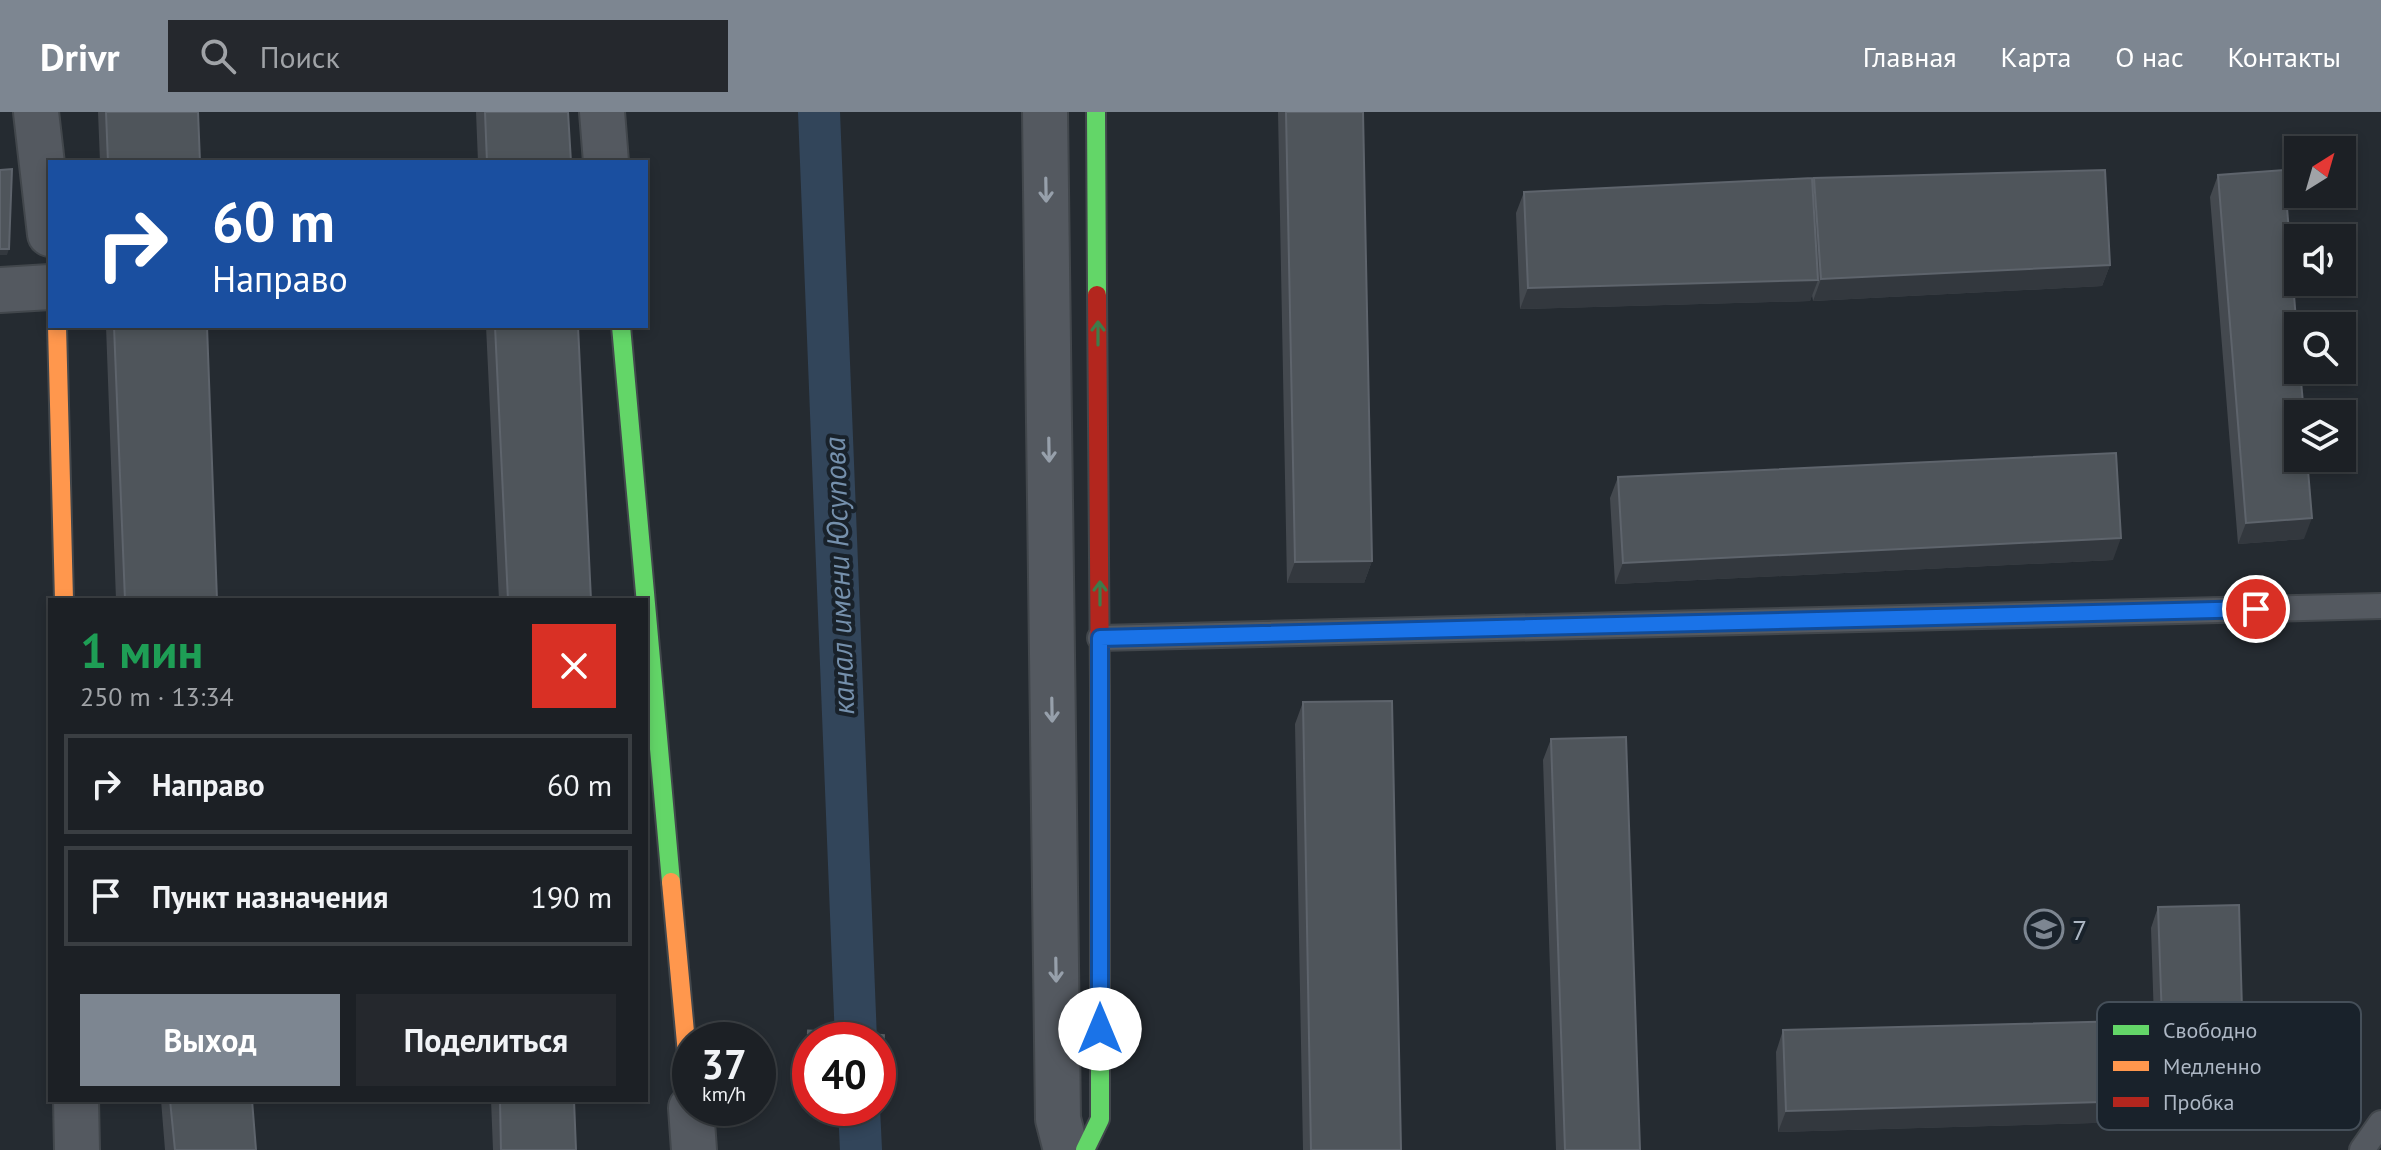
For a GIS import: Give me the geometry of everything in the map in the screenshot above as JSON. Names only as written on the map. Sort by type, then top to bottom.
[{"type":"street","points":[[36,112],[48,217]]},
{"type":"street","points":[[602,112],[606,160]]},
{"type":"street","points":[[1045,112],[1058,1119],[1066,1150]]},
{"type":"street","points":[[1085,1150],[1100,1119],[1096,112]]},
{"type":"street","points":[[0,290],[48,287]]},
{"type":"street","points":[[57,328],[64,598]]},
{"type":"street","points":[[621,328],[646,598]]},
{"type":"street","points":[[648,623],[684,1022]]},
{"type":"street","points":[[76,1102],[77,1150]]},
{"type":"street","points":[[692,1126],[694,1150]]},
{"type":"lane","points":[[1100,638],[2381,606]]},
{"type":"lane","points":[[2362,1150],[2381,1123]]},
{"type":"building","points":[[106,112],[198,112],[200,160],[108,160]]},
{"type":"building","points":[[485,112],[568,112],[571,160],[487,160]]},
{"type":"building","points":[[1286,112],[1363,112],[1372,561],[1295,562]]},
{"type":"building","points":[[12,169],[9,249],[0,249],[0,170]]},
{"type":"building","points":[[2105,170],[2110,265],[1821,279],[1814,178]]},
{"type":"building","points":[[2284,170],[2284,208],[2287,208],[2288,224],[2284,224],[2284,296],[2294,296],[2295,312],[2284,312],[2284,384],[2301,384],[2303,400],[2284,400],[2284,472],[2308,472],[2312,518],[2246,523],[2218,175]]},
{"type":"building","points":[[1812,178],[1818,280],[1528,288],[1524,192]]},
{"type":"building","points":[[114,328],[207,328],[217,598],[125,598]]},
{"type":"building","points":[[495,328],[578,328],[591,598],[508,598]]},
{"type":"building","points":[[2116,453],[2121,538],[1623,563],[1618,477]]},
{"type":"building","points":[[1392,701],[1401,1150],[1311,1150],[1303,702]]},
{"type":"building","points":[[1626,737],[1640,1150],[1565,1150],[1551,739]]},
{"type":"building","points":[[2239,905],[2242,1002],[2161,1002],[2158,907]]},
{"type":"building","points":[[2097,1022],[2097,1102],[1786,1111],[1783,1030]]},
{"type":"building","points":[[170,1102],[252,1102],[256,1150],[175,1150]]},
{"type":"building","points":[[500,1102],[574,1102],[576,1150],[501,1150]]},
{"type":"waterway","name":"канал имени Юсупова","points":[[819,112],[855,1022]]},
{"type":"waterway","name":"канал имени Юсупова","points":[[860,1126],[861,1150]]},
{"type":"traffic: fast","points":[[1096,112],[1097,295]]},
{"type":"traffic: fast","points":[[621,328],[645,598]]},
{"type":"traffic: fast","points":[[648,626],[671,882]]},
{"type":"traffic: fast","points":[[1085,1150],[1100,1119],[1100,688]]},
{"type":"traffic: slow","points":[[57,328],[64,598]]},
{"type":"traffic: slow","points":[[671,882],[684,1022]]},
{"type":"traffic: jam","points":[[1097,295],[1100,688]]},
{"type":"place","name":"7","points":[[2044,929]]},
{"type":"route","points":[[1100,1029],[1100,638],[2256,609]]}]
